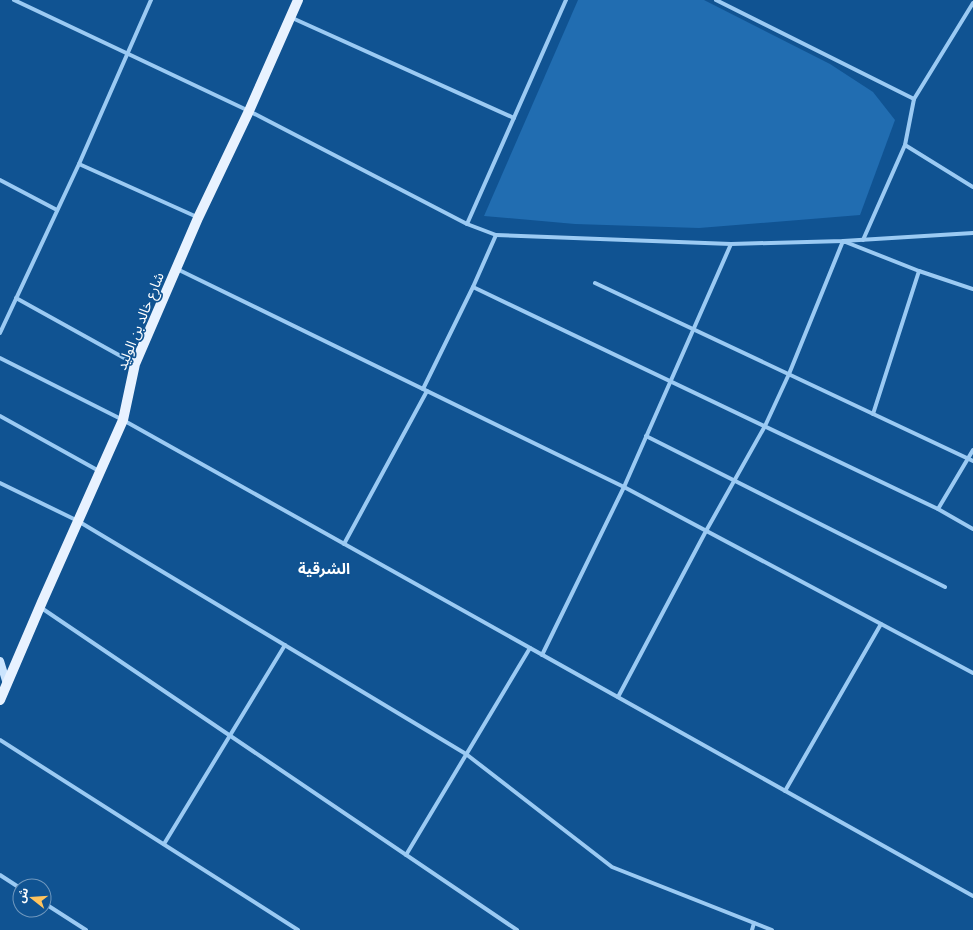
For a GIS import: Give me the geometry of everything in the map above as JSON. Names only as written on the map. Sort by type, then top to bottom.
[{"type":"main road","name":"شارع خالد بن الوليد","points":[[0,700],[123,420],[135,364],[198,218],[249,111],[298,0]]},
{"type":"street","points":[[14,0],[249,111],[467,224],[496,235],[731,244],[843,241],[973,233]]},
{"type":"street","points":[[0,333],[79,164],[151,0]]},
{"type":"street","points":[[467,224],[566,0]]},
{"type":"street","points":[[716,0],[914,99]]},
{"type":"street","points":[[863,240],[905,145],[914,99],[973,1]]},
{"type":"street","points":[[290,17],[514,118]]},
{"type":"street","points":[[905,145],[973,187]]},
{"type":"street","points":[[79,164],[198,218]]},
{"type":"street","points":[[0,180],[57,210]]},
{"type":"street","points":[[344,544],[425,390],[496,235]]},
{"type":"street","points":[[843,241],[973,289]]},
{"type":"street","points":[[618,697],[706,531],[764,426],[789,374],[843,241]]},
{"type":"street","points":[[542,655],[624,487],[731,244]]},
{"type":"street","points":[[176,269],[624,487],[973,673]]},
{"type":"street","points":[[873,414],[919,270]]},
{"type":"street","points":[[595,283],[971,460]]},
{"type":"street","points":[[473,287],[938,509],[973,529]]},
{"type":"street","points":[[16,298],[135,364]]},
{"type":"street","points":[[0,358],[123,420],[973,896]]},
{"type":"street","points":[[0,416],[100,471]]},
{"type":"street","points":[[646,436],[945,587]]},
{"type":"street","points":[[938,509],[971,460],[973,450]]},
{"type":"street","points":[[0,482],[78,521],[466,754],[612,867],[772,930]]},
{"type":"street","points":[[40,607],[518,930]]},
{"type":"street","points":[[785,791],[881,624]]},
{"type":"street","points":[[164,844],[285,645]]},
{"type":"street","points":[[406,855],[530,648]]},
{"type":"street","points":[[0,661],[3,666],[7,684]]},
{"type":"street","points":[[0,740],[298,930]]},
{"type":"street","points":[[0,875],[12,883]]},
{"type":"street","points":[[52,908],[86,930]]},
{"type":"street","points":[[752,930],[754,923]]},
{"type":"shaded area","points":[[578,0],[704,0],[830,64],[873,92],[895,120],[860,215],[699,228],[575,224],[484,216]]},
{"type":"district","name":"الشرقية","points":[[324,569]]}]
